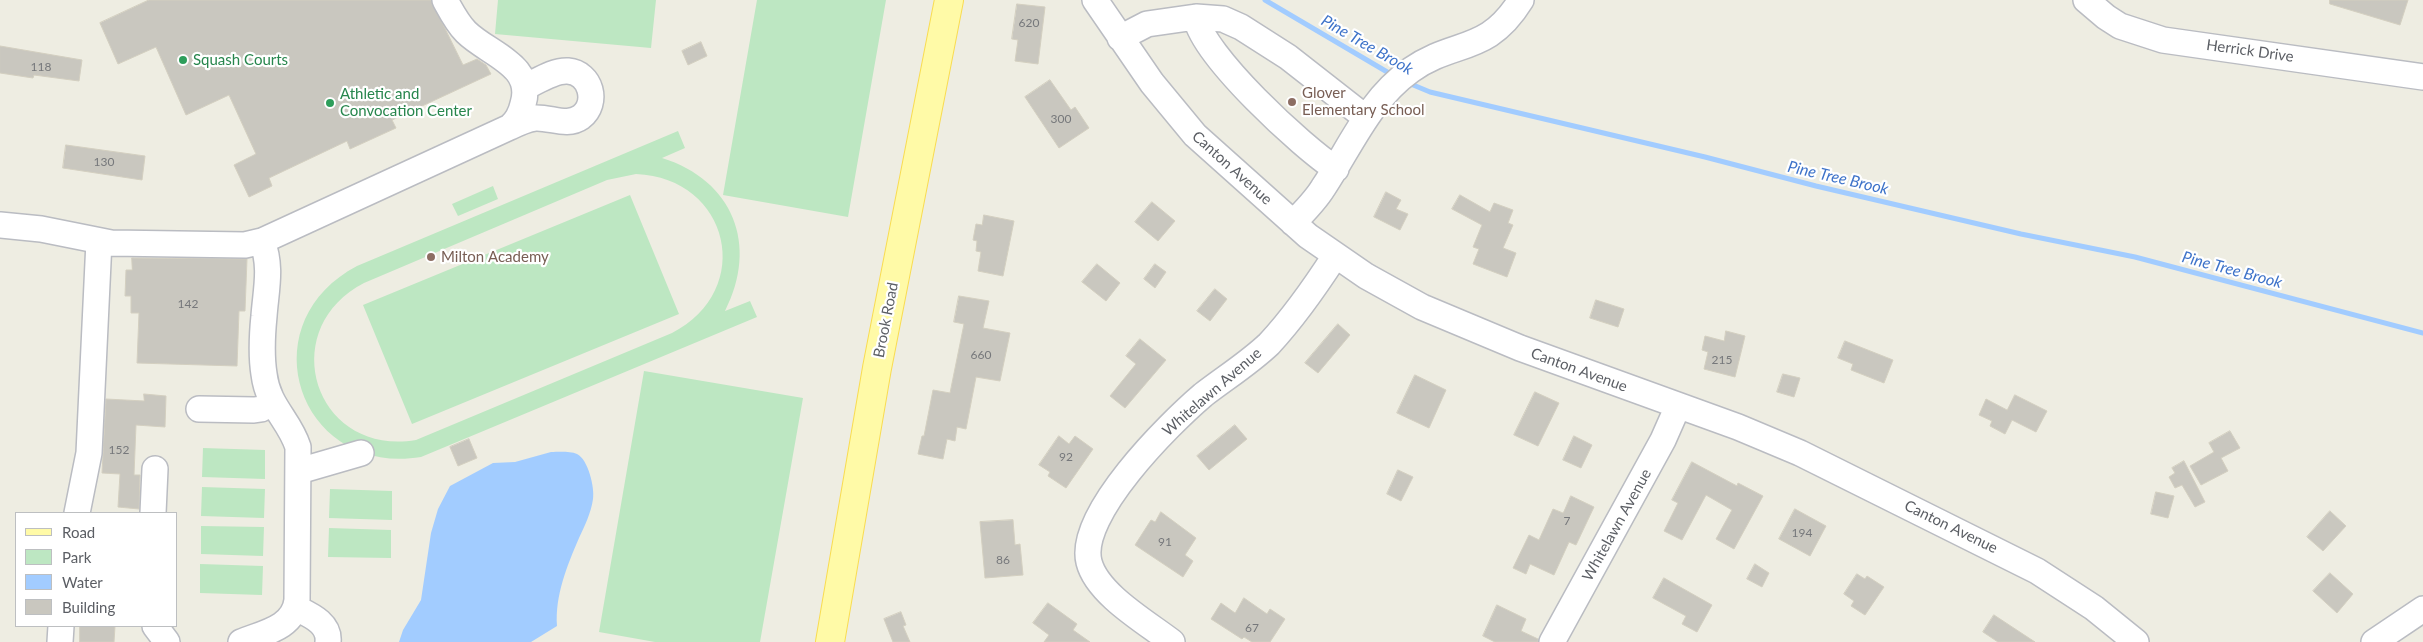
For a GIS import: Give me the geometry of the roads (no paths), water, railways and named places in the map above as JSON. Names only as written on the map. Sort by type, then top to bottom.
[{"type":"main road","name":"Brook Road","points":[[830,642],[877,368],[949,0]]},
{"type":"street","points":[[445,0],[467,32],[520,72],[525,87],[523,106],[516,121],[510,127]]},
{"type":"street","name":"Canton Avenue","points":[[1095,0],[1120,38],[1182,121],[1208,147],[1293,223],[1335,256],[1384,286],[1442,316],[1540,356],[1760,435],[1800,453],[1994,548],[2056,583],[2094,608],[2136,642]]},
{"type":"street","points":[[1293,223],[1316,198],[1386,89],[1412,69],[1489,36],[1510,18],[1521,0]]},
{"type":"street","name":"Herrick Drive","points":[[2086,0],[2120,26],[2163,40],[2423,77]]},
{"type":"street","points":[[1196,17],[1202,36],[1235,77],[1308,148],[1336,169]]},
{"type":"street","points":[[1120,38],[1147,24],[1196,17],[1224,19],[1241,27],[1288,57],[1366,118]]},
{"type":"street","points":[[0,225],[35,228],[100,241],[235,247],[262,240],[510,127],[534,118],[571,121],[582,116],[591,100],[591,91],[587,82],[579,74],[570,71],[557,72],[525,87]]},
{"type":"street","points":[[241,642],[286,623],[296,608],[298,446],[296,439],[272,403],[266,388],[262,359],[263,322],[269,275],[268,259],[262,240]]},
{"type":"street","points":[[77,512],[89,453],[100,241]]},
{"type":"street","name":"Whitelawn Avenue","points":[[1172,642],[1117,600],[1099,582],[1089,561],[1088,541],[1091,530],[1104,506],[1143,455],[1198,400],[1269,344],[1296,313],[1335,256]]},
{"type":"street","points":[[199,409],[261,410],[272,403]]},
{"type":"street","name":"Whitelawn Avenue","points":[[1552,642],[1663,440],[1678,406]]},
{"type":"street","points":[[299,471],[361,453]]},
{"type":"street","points":[[153,512],[155,469]]},
{"type":"street","points":[[296,608],[321,622],[326,630],[328,642]]},
{"type":"street","points":[[2374,642],[2423,609]]},
{"type":"street","points":[[60,642],[61,627]]},
{"type":"street","points":[[156,627],[167,642]]},
{"type":"water","points":[[551,452],[571,452],[581,457],[590,474],[593,494],[589,514],[570,559],[560,592],[557,626],[531,642],[399,642],[403,630],[421,600],[431,533],[438,509],[450,486],[493,463],[515,462]]},
{"type":"waterway","name":"Pine Tree Brook","points":[[1265,0],[1394,76]]},
{"type":"waterway","name":"Pine Tree Brook","points":[[1406,82],[1430,92],[1705,157],[1816,186],[2021,234],[2135,257],[2423,333]]},
{"type":"place","name":"Squash Courts","points":[[183,60]]},
{"type":"place","name":"Glover Elementary School","points":[[1292,102]]},
{"type":"place","name":"Athletic and Convocation Center","points":[[330,103]]},
{"type":"place","name":"Milton Academy","points":[[431,257]]}]
